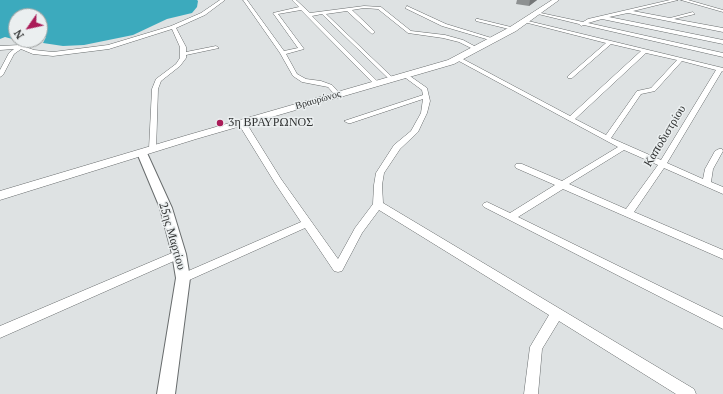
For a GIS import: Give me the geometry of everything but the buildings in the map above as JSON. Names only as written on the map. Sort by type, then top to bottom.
[{"type":"main road","name":"Βραυρώνος","points":[[0,196],[459,59],[495,40],[556,0]]},
{"type":"street","points":[[23,48],[42,54],[81,52],[119,45],[173,27],[203,14],[223,0]]},
{"type":"street","points":[[245,0],[283,53],[296,75],[304,80],[330,86],[338,94]]},
{"type":"street","points":[[294,0],[376,83]]},
{"type":"street","points":[[571,32],[590,20],[676,0]]},
{"type":"street","points":[[683,0],[723,11]]},
{"type":"street","points":[[308,15],[364,7],[379,8],[410,32],[452,38],[477,49]]},
{"type":"street","points":[[407,7],[444,25],[495,40]]},
{"type":"street","points":[[283,53],[301,49],[275,13],[302,8]]},
{"type":"street","points":[[348,9],[372,32]]},
{"type":"street","points":[[543,9],[590,20]]},
{"type":"street","points":[[627,11],[723,30]]},
{"type":"street","points":[[323,13],[391,79]]},
{"type":"street","points":[[536,13],[723,55]]},
{"type":"street","points":[[669,19],[693,13]]},
{"type":"street","points":[[602,17],[723,42]]},
{"type":"street","points":[[478,20],[513,29]]},
{"type":"street","points":[[526,21],[721,69]]},
{"type":"street","points":[[148,151],[155,90],[158,80],[182,61],[183,47],[173,27]]},
{"type":"street","points":[[570,77],[610,42]]},
{"type":"street","points":[[0,75],[12,53],[19,48]]},
{"type":"street","points":[[183,54],[216,48]]},
{"type":"street","points":[[571,119],[645,51]]},
{"type":"street","points":[[459,59],[607,139],[722,191]]},
{"type":"street","points":[[607,139],[639,92],[653,90],[681,59]]},
{"type":"street","name":"Καποδιστρίου","points":[[628,214],[662,165],[721,69]]},
{"type":"street","points":[[242,123],[266,163],[338,268],[358,231],[378,205],[378,185],[380,173],[397,147],[414,132],[424,113],[427,96],[425,89],[405,75]]},
{"type":"street","points":[[348,121],[427,96]]},
{"type":"street","points":[[512,216],[623,147]]},
{"type":"street","name":"25ης Μαρτίου","points":[[148,151],[166,208],[184,278],[166,394]]},
{"type":"street","points":[[706,184],[709,169],[719,151]]},
{"type":"street","points":[[519,166],[723,255]]},
{"type":"street","points":[[378,205],[556,315],[689,394]]},
{"type":"street","points":[[487,205],[512,216],[723,324]]},
{"type":"street","points":[[184,278],[307,223]]},
{"type":"street","points":[[0,332],[179,254]]},
{"type":"street","points":[[532,394],[536,347],[556,315]]},
{"type":"water","points":[[0,0],[198,1],[197,7],[192,13],[167,19],[133,35],[84,45],[63,46],[48,44],[48,8],[8,8],[8,38],[5,37],[0,39]]},
{"type":"place","name":"3η ΒΡΑΥΡΩΝΟΣ","points":[[220,123]]}]
